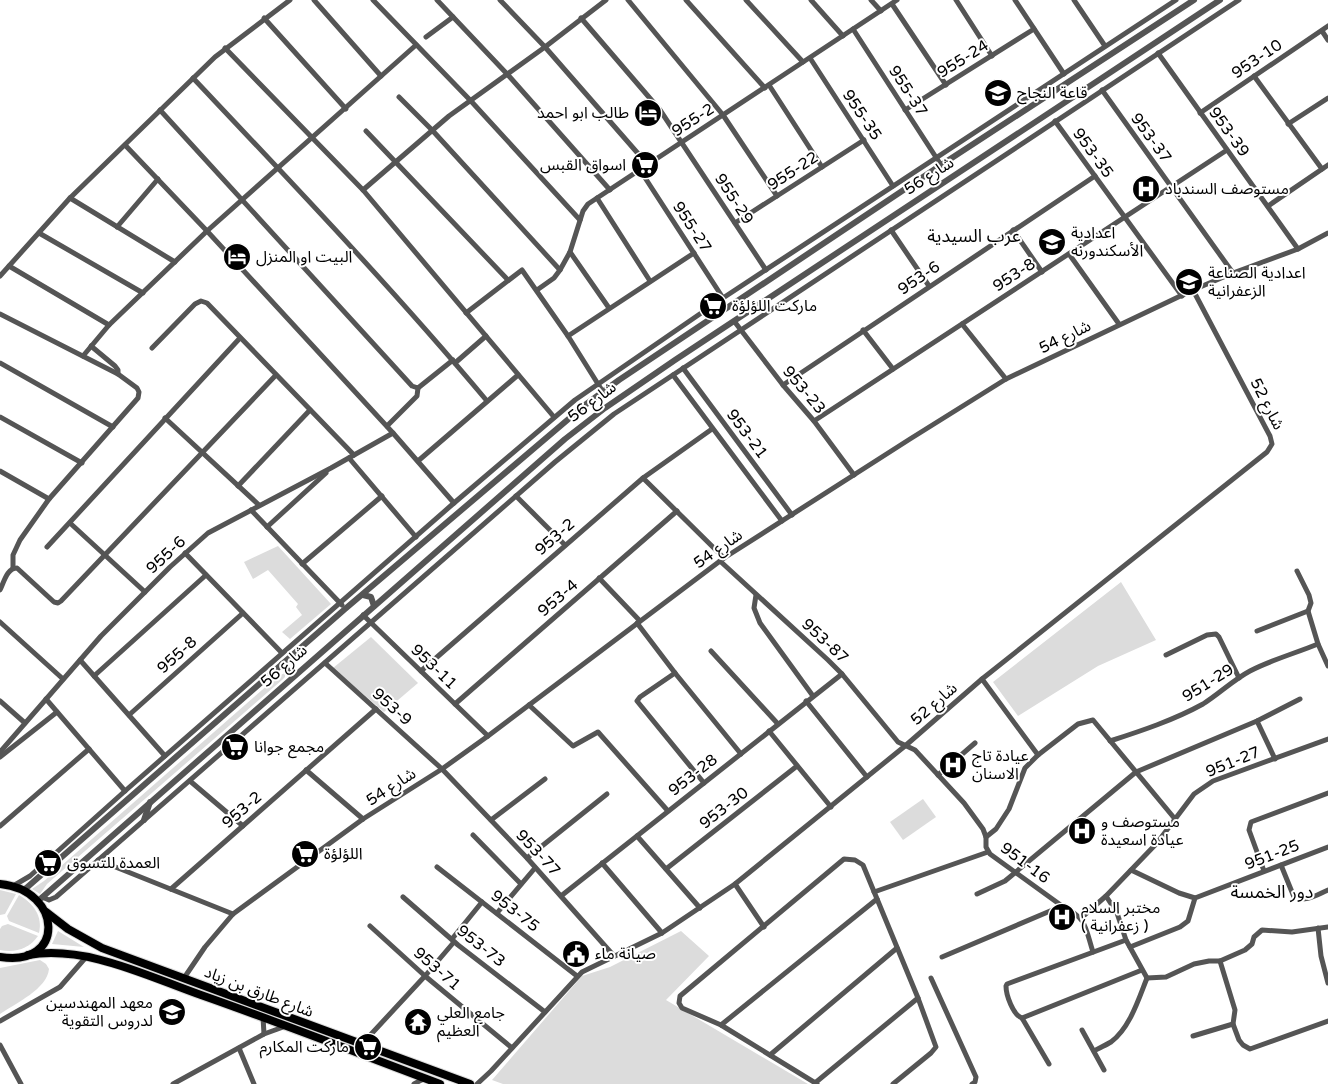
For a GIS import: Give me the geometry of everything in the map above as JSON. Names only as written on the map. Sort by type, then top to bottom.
[{"type":"main road","name":"شارع طارق بن زياد","points":[[0,884],[24,890],[40,899],[46,912],[68,929],[102,948],[470,1084]]},
{"type":"main road","points":[[28,955],[41,946],[47,938],[49,922],[46,912]]},
{"type":"main road","name":"شارع طارق بن زياد","points":[[2,958],[18,958],[45,953],[87,956],[263,1016],[440,1084]]},
{"type":"street","points":[[0,276],[70,198],[193,78],[225,48],[290,0]]},
{"type":"street","points":[[314,0],[381,76]]},
{"type":"street","points":[[373,0],[470,100],[580,220]]},
{"type":"street","points":[[437,0],[508,75],[610,190]]},
{"type":"street","points":[[500,0],[545,47],[648,165]]},
{"type":"street","points":[[363,190],[432,130],[470,100],[508,75],[580,18],[606,0]]},
{"type":"street","points":[[628,0],[723,115],[778,196]]},
{"type":"street","points":[[686,0],[767,86],[822,167]]},
{"type":"street","points":[[746,0],[803,62]]},
{"type":"street","points":[[811,0],[843,36]]},
{"type":"street","points":[[871,0],[881,11]]},
{"type":"street","name":"955-2","points":[[537,290],[554,278],[560,270],[570,252],[583,211],[588,204],[898,0]]},
{"type":"street","points":[[956,0],[992,56]]},
{"type":"street","points":[[1015,0],[1064,74]]},
{"type":"street","points":[[1074,0],[1106,46]]},
{"type":"street","points":[[12,886],[30,876],[454,503],[554,417],[597,384],[723,298],[1176,0]]},
{"type":"street","name":"شارع 56","points":[[24,890],[345,609],[551,433],[603,392],[941,165],[1194,0]]},
{"type":"street","name":"شارع 56","points":[[40,899],[578,429],[626,393],[675,360],[1220,0]]},
{"type":"street","points":[[40,899],[49,900],[54,898],[516,496],[614,414],[1240,0]]},
{"type":"street","points":[[892,4],[946,85]]},
{"type":"street","points":[[426,37],[453,17]]},
{"type":"street","points":[[264,18],[346,108]]},
{"type":"street","name":"955-29","points":[[580,18],[660,110],[766,270]]},
{"type":"street","name":"953-10","points":[[1200,112],[1328,26]]},
{"type":"street","name":"955-37","points":[[853,29],[941,165]]},
{"type":"street","name":"955-24","points":[[906,110],[1034,29]]},
{"type":"street","points":[[1322,31],[1328,40]]},
{"type":"street","points":[[83,356],[109,325],[208,231],[416,45]]},
{"type":"street","points":[[225,48],[363,190],[554,417]]},
{"type":"street","name":"953-39","points":[[1158,54],[1298,249]]},
{"type":"street","name":"955-35","points":[[810,58],[894,186]]},
{"type":"street","points":[[1254,76],[1322,170]]},
{"type":"street","points":[[193,78],[279,168],[454,361],[487,401]]},
{"type":"street","name":"953-37","points":[[1102,90],[1232,273]]},
{"type":"street","points":[[399,97],[432,130],[560,270]]},
{"type":"street","points":[[1288,124],[1328,98]]},
{"type":"street","points":[[160,110],[412,386],[418,388]]},
{"type":"street","name":"953-35","points":[[1055,121],[1182,296]]},
{"type":"street","points":[[366,131],[508,280]]},
{"type":"street","name":"955-22","points":[[735,223],[864,140]]},
{"type":"street","points":[[125,145],[208,231],[387,426],[454,503]]},
{"type":"street","name":"953-8","points":[[814,421],[1227,150]]},
{"type":"street","points":[[1268,206],[1328,165]]},
{"type":"street","name":"955-27","points":[[640,170],[723,298]]},
{"type":"street","name":"953-6","points":[[783,385],[1095,176]]},
{"type":"street","points":[[117,227],[158,180]]},
{"type":"street","points":[[70,198],[175,262]]},
{"type":"street","points":[[597,198],[650,281]]},
{"type":"street","points":[[891,230],[929,286]]},
{"type":"street","points":[[1013,230],[1042,272]]},
{"type":"street","points":[[38,233],[143,293]]},
{"type":"street","name":"شارع 54","points":[[184,978],[205,947],[233,914],[363,819],[442,769],[488,736],[722,559],[1006,379],[1193,290],[1232,273],[1298,249],[1328,233]]},
{"type":"street","points":[[570,252],[609,308]]},
{"type":"street","points":[[568,336],[694,253]]},
{"type":"street","points":[[1069,254],[1119,324]]},
{"type":"street","points":[[9,266],[109,325]]},
{"type":"street","points":[[466,313],[521,270],[524,271],[603,392]]},
{"type":"street","name":"شارع 52","points":[[477,1084],[577,976],[586,969],[662,933],[735,884],[905,746],[982,679],[1267,452],[1272,444],[1270,436],[1193,290]]},
{"type":"street","points":[[152,348],[195,304],[201,301],[207,303],[352,456],[416,537]]},
{"type":"street","points":[[0,314],[118,374],[140,392],[138,398],[113,428],[49,500],[20,540],[13,555],[13,568],[10,570],[0,590]]},
{"type":"street","name":"953-23","points":[[734,321],[783,385],[814,421],[854,475]]},
{"type":"street","points":[[962,324],[1006,379]]},
{"type":"street","points":[[863,330],[893,369]]},
{"type":"street","points":[[387,426],[417,396],[418,388],[486,336]]},
{"type":"street","points":[[47,547],[240,338]]},
{"type":"street","points":[[91,346],[115,366],[118,374]]},
{"type":"street","points":[[667,348],[675,360]]},
{"type":"street","points":[[0,363],[113,428]]},
{"type":"street","name":"953-21","points":[[683,368],[792,515]]},
{"type":"street","points":[[418,461],[518,374]]},
{"type":"street","points":[[13,568],[17,568],[54,602],[58,603],[276,375]]},
{"type":"street","name":"953-21","points":[[673,375],[782,521]]},
{"type":"street","points":[[238,486],[310,410]]},
{"type":"street","points":[[0,417],[82,463]]},
{"type":"street","points":[[165,418],[259,505]]},
{"type":"street","name":"953-2","points":[[421,672],[642,478],[712,429]]},
{"type":"street","name":"955-6","points":[[0,752],[80,660],[145,592],[208,533],[332,468],[393,433]]},
{"type":"street","points":[[267,527],[332,468]]},
{"type":"street","points":[[0,471],[49,500]]},
{"type":"street","name":"953-87","points":[[642,478],[677,510],[756,595],[842,674],[898,742],[905,746]]},
{"type":"street","points":[[302,564],[382,496]]},
{"type":"street","points":[[516,496],[565,545]]},
{"type":"street","points":[[251,510],[345,609]]},
{"type":"street","name":"953-4","points":[[455,704],[677,510]]},
{"type":"street","points":[[70,523],[145,592]]},
{"type":"street","points":[[185,553],[282,653]]},
{"type":"street","points":[[1297,571],[1309,594],[1311,603],[1308,611],[1318,644],[1328,666]]},
{"type":"street","points":[[94,676],[206,575]]},
{"type":"street","points":[[599,578],[639,622],[675,673],[741,754]]},
{"type":"street","points":[[374,586],[376,594],[383,598]]},
{"type":"street","points":[[363,595],[371,597],[374,606]]},
{"type":"street","points":[[756,595],[754,608],[760,623],[813,696]]},
{"type":"street","points":[[1257,631],[1308,611]]},
{"type":"street","name":"955-8","points":[[129,715],[243,613]]},
{"type":"street","name":"953-11","points":[[363,615],[488,736]]},
{"type":"street","points":[[0,622],[63,679]]},
{"type":"street","points":[[1166,656],[1206,635],[1216,634],[1238,678]]},
{"type":"street","name":"951-29","points":[[1110,741],[1170,720],[1202,704],[1252,670],[1318,644]]},
{"type":"street","points":[[711,651],[778,724]]},
{"type":"street","points":[[80,660],[165,756]]},
{"type":"street","name":"953-9","points":[[325,663],[442,769]]},
{"type":"street","points":[[282,664],[293,676]]},
{"type":"street","points":[[675,673],[637,701],[704,783]]},
{"type":"street","name":"953-28","points":[[561,896],[842,674]]},
{"type":"street","points":[[982,679],[1038,755]]},
{"type":"street","points":[[977,894],[1005,881],[1136,772],[1257,721],[1300,698]]},
{"type":"street","points":[[46,699],[125,791]]},
{"type":"street","points":[[0,701],[25,723]]},
{"type":"street","points":[[806,702],[867,777]]},
{"type":"street","points":[[529,705],[573,746],[598,732],[668,811]]},
{"type":"street","name":"953-2","points":[[171,889],[376,709]]},
{"type":"street","points":[[0,757],[57,712]]},
{"type":"street","points":[[986,837],[996,828],[1009,809],[1025,768],[1038,755],[1078,724],[1093,720],[1175,819]]},
{"type":"street","points":[[1257,721],[1275,759]]},
{"type":"street","points":[[769,731],[831,806]]},
{"type":"street","name":"951-27","points":[[1081,918],[1106,896],[1168,831],[1194,794],[1213,781],[1328,740]]},
{"type":"street","points":[[938,775],[975,743]]},
{"type":"street","name":"951-16","points":[[905,746],[915,750],[964,803],[983,829],[988,852],[1081,918]]},
{"type":"street","points":[[0,826],[89,749]]},
{"type":"street","name":"953-30","points":[[666,869],[797,766]]},
{"type":"street","name":"953-77","points":[[442,769],[527,858],[614,956]]},
{"type":"street","points":[[306,770],[363,819]]},
{"type":"street","points":[[491,820],[545,778]]},
{"type":"street","points":[[190,781],[243,826]]},
{"type":"street","points":[[1264,871],[1249,830],[1251,822],[1328,793]]},
{"type":"street","points":[[527,858],[607,794]]},
{"type":"street","points":[[144,820],[150,802]]},
{"type":"street","points":[[473,836],[521,884]]},
{"type":"street","points":[[637,836],[700,908]]},
{"type":"street","name":"951-25","points":[[1195,898],[1328,847]]},
{"type":"street","points":[[874,892],[988,852]]},
{"type":"street","points":[[893,1084],[936,1047],[918,998],[863,865],[854,860],[844,859],[680,996],[679,1003],[682,1008],[721,1025],[816,1083],[918,998]]},
{"type":"street","points":[[98,860],[233,914]]},
{"type":"street","points":[[602,863],[662,933]]},
{"type":"street","points":[[1281,865],[1294,898],[1304,899],[1328,890]]},
{"type":"street","name":"953-75","points":[[438,867],[577,976]]},
{"type":"street","points":[[497,913],[535,868]]},
{"type":"street","points":[[1130,948],[1188,922],[1195,898],[1179,893],[1131,870]]},
{"type":"street","points":[[735,884],[764,927]]},
{"type":"street","points":[[1106,896],[1117,913],[1126,940],[1147,978]]},
{"type":"street","name":"953-73","points":[[403,897],[453,941],[545,1012]]},
{"type":"street","points":[[721,1025],[877,899]]},
{"type":"street","points":[[362,1044],[425,976],[482,902]]},
{"type":"street","points":[[942,957],[1062,906]]},
{"type":"street","points":[[1081,918],[1092,952]]},
{"type":"street","name":"953-71","points":[[370,926],[425,976],[512,1048]]},
{"type":"street","points":[[1147,978],[1166,977],[1194,964],[1210,960],[1220,961],[1245,950],[1252,944],[1254,937],[1262,930],[1292,932],[1328,927]]},
{"type":"street","points":[[1318,928],[1321,956],[1328,983]]},
{"type":"street","points":[[1049,1064],[1022,1018],[1018,1017],[1015,1013],[1007,995],[1007,984],[1126,940]]},
{"type":"street","points":[[770,1055],[897,948]]},
{"type":"street","points":[[0,1021],[60,987],[87,956]]},
{"type":"street","points":[[1220,961],[1235,1010],[1233,1024],[1239,1040],[1250,1049],[1328,1022]]},
{"type":"street","points":[[1022,1018],[1142,970]]},
{"type":"street","points":[[931,978],[976,1077],[975,1082],[972,1084]]},
{"type":"street","points":[[1094,1051],[1119,1034],[1137,1005],[1147,978]]},
{"type":"street","points":[[263,1016],[264,1034]]},
{"type":"street","points":[[1192,1036],[1233,1024]]},
{"type":"street","points":[[173,1084],[264,1034],[289,1026]]},
{"type":"street","points":[[1082,1030],[1104,1070]]},
{"type":"street","points":[[0,1045],[21,1084]]},
{"type":"street","points":[[240,1048],[254,1084]]},
{"type":"street","points":[[414,1084],[425,1078]]},
{"type":"shaded area","points":[[278,546],[331,604],[290,639],[282,632],[302,615],[296,607],[298,604],[268,570],[253,579],[244,562]]},
{"type":"shaded area","points":[[1121,582],[1156,640],[1098,666],[1018,716],[993,682]]},
{"type":"shaded area","points":[[371,637],[418,683],[384,712],[333,668]]},
{"type":"shaded area","points":[[285,673],[285,677],[282,680],[47,884],[40,894],[32,889],[44,881],[278,676]]},
{"type":"shaded area","points":[[923,799],[936,817],[903,840],[890,822]]},
{"type":"shaded area","points":[[0,890],[16,894],[5,914],[0,915]]},
{"type":"shaded area","points":[[19,895],[29,902],[36,911],[40,921],[39,933],[9,921],[7,916]]},
{"type":"shaded area","points":[[8,924],[38,936],[21,949],[11,951],[0,950],[0,929]]},
{"type":"shaded area","points":[[58,931],[84,947],[52,944]]},
{"type":"shaded area","points":[[681,931],[709,956],[666,1000],[808,1084],[503,1084],[492,1080],[582,976],[610,967]]},
{"type":"shaded area","points":[[40,960],[49,969],[43,983],[30,995],[0,1014],[0,968]]},
{"type":"place","name":"قاعة النجاح","points":[[998,93]]},
{"type":"place","name":"طالب ابو احمد","points":[[648,113]]},
{"type":"place","name":"اسواق القبس","points":[[645,165]]},
{"type":"place","name":"مستوصف السندباد","points":[[1146,189]]},
{"type":"place","name":"اعدادية الأسكندورنه","points":[[1052,242]]},
{"type":"place","name":"البيت او المنزل","points":[[237,257]]},
{"type":"place","name":"اعدادية الصناعة الزعفرانية","points":[[1189,282]]},
{"type":"place","name":"ماركت اللؤلؤة","points":[[713,306]]},
{"type":"place","name":"مجمع جوانا","points":[[235,747]]},
{"type":"place","name":"عيادة تاج الاسنان","points":[[953,765]]},
{"type":"place","name":"مستوصف و عيادة اسعيدة","points":[[1082,831]]},
{"type":"place","name":"اللؤلؤة","points":[[305,854]]},
{"type":"place","name":"العمدة للتسوق","points":[[48,863]]},
{"type":"place","name":"مختبر السلام ( زعفرانية )","points":[[1062,917]]},
{"type":"place","name":"صيانة ماء","points":[[576,954]]},
{"type":"place","name":"معهد المهندسين لدروس التقوية","points":[[172,1012]]},
{"type":"place","name":"جامع العلي العظيم","points":[[418,1022]]},
{"type":"place","name":"ماركت المكارم","points":[[368,1047]]},
{"type":"district","name":"عرب السيدية","points":[[974,236]]},
{"type":"district","name":"دور الخمسة","points":[[1272,892]]}]
